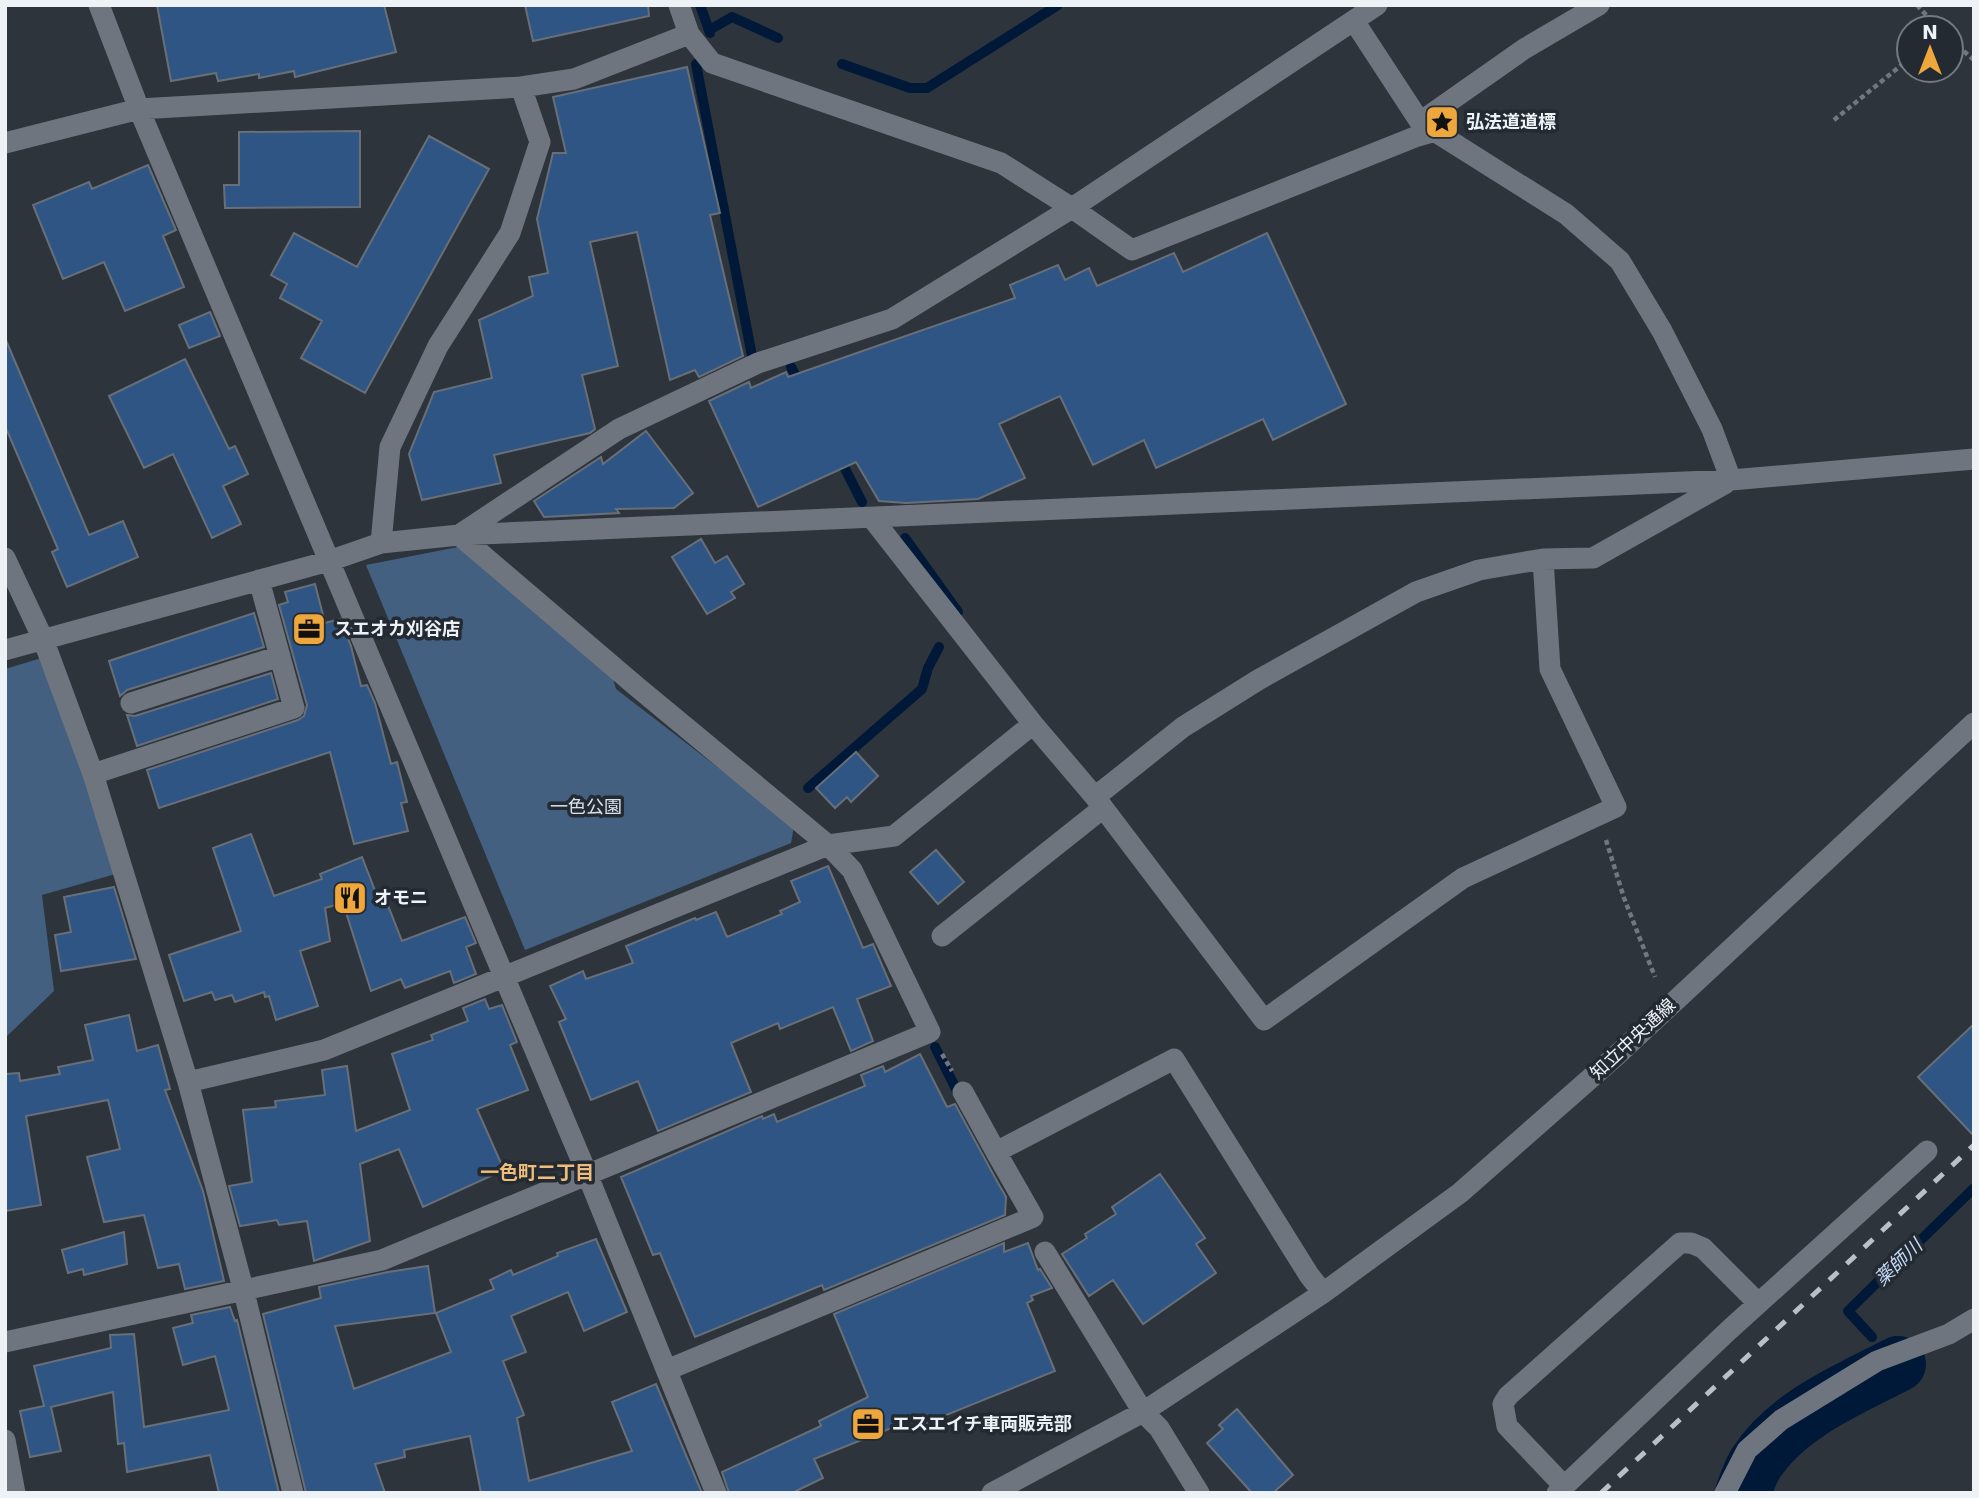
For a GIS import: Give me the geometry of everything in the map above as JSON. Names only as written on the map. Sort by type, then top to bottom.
[{"type":"street","points":[[99,5],[139,109],[588,1176],[716,1493]]},
{"type":"street","points":[[679,5],[688,34],[712,63],[1001,163],[1132,250],[1415,137],[1524,50],[1599,5]]},
{"type":"street","points":[[459,535],[619,429],[758,363],[892,319],[1072,208],[1377,5]]},
{"type":"street","points":[[1354,21],[1428,126],[1566,214],[1619,261],[1662,331],[1713,429],[1731,480]]},
{"type":"street","points":[[5,143],[139,109],[522,87],[574,79],[688,34]]},
{"type":"street","points":[[381,543],[390,447],[438,346],[510,233],[540,142],[522,87]]},
{"type":"street","points":[[5,650],[329,561],[381,543],[459,535],[1731,480],[1974,459]]},
{"type":"street","points":[[942,936],[1099,803],[1183,727],[1258,680],[1416,592],[1479,570],[1542,559],[1593,558],[1731,480]]},
{"type":"street","points":[[872,518],[1099,803],[1264,1020],[1463,878],[1616,807],[1550,669],[1542,559]]},
{"type":"street","points":[[5,1342],[382,1260],[930,1032],[852,870],[828,845],[636,687],[459,535]]},
{"type":"street","points":[[5,558],[43,639],[93,774],[188,1082],[244,1292],[293,1493]]},
{"type":"street","points":[[93,774],[294,708],[259,580]]},
{"type":"street","points":[[131,703],[280,656]]},
{"type":"street","name":"知立中央通線","points":[[992,1493],[1143,1412],[1269,1330],[1461,1193],[1617,1055],[1974,723]]},
{"type":"street","points":[[188,1082],[324,1050],[828,845],[894,836],[1034,724]]},
{"type":"street","points":[[996,1152],[1174,1059],[1322,1293]]},
{"type":"street","points":[[667,1370],[1033,1217],[963,1092]]},
{"type":"street","points":[[1758,1303],[1703,1248],[1691,1243],[1680,1243],[1508,1396],[1503,1404],[1507,1426],[1560,1489],[1758,1303],[1927,1151]]},
{"type":"street","points":[[1045,1252],[1143,1412],[1159,1428],[1199,1493]]},
{"type":"street","points":[[1725,1493],[1746,1450],[1782,1420],[1877,1361],[1949,1334],[1974,1319]]},
{"type":"street","points":[[5,1440],[15,1493]]},
{"type":"path","points":[[1834,120],[1895,70]]},
{"type":"path","points":[[1599,815],[1624,898],[1655,977]]},
{"type":"path","points":[[930,1032],[963,1092]]},
{"type":"green space","name":"一色公園","points":[[458,547],[612,676],[616,689],[794,826],[791,843],[525,950],[366,565]]},
{"type":"green space","points":[[45,657],[119,873],[42,895],[54,991],[5,1038],[5,669]]},
{"type":"building","points":[[157,5],[384,5],[396,52],[295,77],[294,71],[259,78],[259,74],[218,81],[216,73],[171,81]]},
{"type":"building","points":[[525,5],[648,5],[649,16],[533,41]]},
{"type":"building","points":[[687,67],[720,213],[710,215],[743,356],[699,377],[695,370],[670,380],[637,232],[590,242],[618,366],[582,375],[595,429],[590,433],[494,455],[501,483],[422,500],[409,454],[434,392],[492,378],[479,320],[533,296],[529,277],[548,273],[537,219],[553,153],[566,153],[553,97]]},
{"type":"building","points":[[360,131],[360,207],[225,208],[224,185],[239,185],[239,132]]},
{"type":"building","points":[[429,136],[489,169],[365,393],[301,358],[322,321],[280,298],[287,284],[271,275],[294,233],[357,267]]},
{"type":"building","points":[[148,165],[176,230],[163,236],[184,287],[125,311],[104,262],[63,279],[33,205],[89,182],[92,189]]},
{"type":"building","points":[[1267,233],[1346,404],[1273,440],[1263,419],[1156,468],[1144,440],[1093,465],[1060,396],[999,424],[1025,478],[978,499],[906,503],[879,501],[856,462],[758,507],[709,401],[749,382],[751,388],[786,372],[788,377],[1015,298],[1010,285],[1058,265],[1065,280],[1089,268],[1097,286],[1174,253],[1183,272]]},
{"type":"building","points":[[210,312],[220,336],[189,348],[179,325]]},
{"type":"building","points":[[5,338],[89,535],[123,521],[138,557],[67,587],[52,552],[58,549],[5,426]]},
{"type":"building","points":[[185,359],[229,449],[235,446],[248,474],[223,486],[241,524],[212,538],[173,454],[144,468],[109,396]]},
{"type":"building","points":[[646,431],[693,493],[674,508],[616,509],[619,513],[544,517],[534,501],[601,457],[603,464]]},
{"type":"building","points":[[701,539],[715,563],[727,556],[744,584],[731,592],[735,598],[707,614],[672,557]]},
{"type":"building","points":[[315,584],[325,623],[340,619],[351,646],[361,686],[367,685],[375,703],[391,764],[397,762],[407,802],[401,803],[408,831],[354,844],[330,752],[159,808],[147,770],[304,716],[307,705],[279,605],[288,602],[285,592]]},
{"type":"building","points":[[254,613],[264,647],[127,690],[120,696],[109,661]]},
{"type":"building","points":[[271,673],[278,699],[137,746],[127,715],[135,716]]},
{"type":"building","points":[[856,752],[878,776],[851,802],[847,797],[835,808],[816,788]]},
{"type":"building","points":[[251,834],[274,896],[322,879],[320,874],[362,857],[381,906],[387,903],[402,941],[465,917],[476,943],[466,947],[476,974],[454,983],[450,971],[405,988],[401,979],[371,991],[343,903],[325,908],[330,941],[300,951],[318,1006],[276,1020],[269,996],[265,997],[264,992],[235,1002],[232,995],[215,1000],[212,992],[184,1001],[169,955],[241,931],[213,848]]},
{"type":"building","points":[[936,850],[964,882],[938,904],[910,872]]},
{"type":"building","points":[[828,866],[863,948],[873,944],[891,986],[857,999],[873,1041],[851,1051],[833,1007],[780,1029],[778,1023],[731,1043],[751,1092],[658,1131],[638,1081],[591,1100],[559,1022],[566,1019],[550,986],[583,971],[586,979],[633,963],[626,946],[695,918],[696,920],[716,912],[727,937],[782,914],[780,911],[800,902],[791,881]]},
{"type":"building","points":[[114,887],[136,959],[61,971],[55,935],[71,932],[64,897]]},
{"type":"building","points":[[485,999],[489,1009],[502,1005],[517,1042],[510,1045],[528,1090],[477,1109],[504,1170],[423,1207],[399,1149],[360,1164],[370,1241],[314,1261],[307,1221],[279,1225],[277,1220],[240,1226],[229,1186],[252,1182],[243,1110],[276,1107],[275,1101],[325,1095],[322,1070],[347,1066],[356,1131],[410,1110],[392,1054],[433,1040],[431,1035],[468,1021],[463,1008]]},
{"type":"building","points":[[129,1015],[137,1051],[158,1045],[170,1089],[165,1090],[203,1191],[224,1281],[185,1289],[179,1264],[158,1268],[144,1215],[104,1222],[87,1157],[120,1149],[108,1100],[26,1116],[41,1205],[5,1211],[5,1074],[19,1073],[20,1081],[60,1074],[58,1067],[93,1060],[85,1025]]},
{"type":"building","points":[[1974,1024],[1974,1136],[1918,1077]]},
{"type":"building","points":[[920,1054],[947,1107],[955,1104],[1006,1197],[1005,1215],[824,1290],[822,1285],[695,1337],[660,1253],[653,1255],[621,1177],[762,1116],[763,1119],[774,1114],[777,1122],[865,1086],[861,1075],[883,1066],[885,1072]]},
{"type":"building","points":[[1160,1174],[1205,1238],[1196,1244],[1216,1273],[1143,1324],[1113,1280],[1089,1296],[1062,1254],[1087,1238],[1085,1234],[1116,1214],[1112,1207]]},
{"type":"building","points":[[124,1232],[127,1264],[84,1275],[83,1269],[68,1273],[62,1250]]},
{"type":"building","points":[[596,1239],[627,1312],[584,1331],[568,1292],[511,1316],[526,1352],[503,1361],[524,1415],[517,1418],[529,1481],[632,1451],[612,1402],[656,1384],[702,1493],[481,1493],[470,1436],[404,1450],[405,1457],[375,1464],[385,1493],[306,1493],[263,1314],[321,1298],[319,1287],[428,1266],[435,1313],[335,1326],[354,1389],[451,1352],[436,1313],[494,1289],[490,1280],[511,1270],[513,1275],[558,1256],[557,1253]]},
{"type":"building","points":[[1004,1243],[1004,1252],[1028,1243],[1038,1270],[1040,1269],[1052,1288],[1031,1296],[1033,1300],[1027,1303],[1055,1371],[924,1424],[921,1416],[814,1459],[823,1478],[792,1493],[729,1493],[722,1472],[821,1426],[819,1421],[868,1397],[834,1314]]},
{"type":"building","points":[[230,1307],[235,1321],[237,1320],[279,1493],[219,1493],[210,1455],[127,1472],[124,1443],[118,1444],[113,1392],[51,1407],[61,1451],[30,1457],[20,1411],[44,1406],[34,1366],[111,1348],[110,1335],[134,1334],[144,1427],[229,1410],[215,1356],[183,1365],[173,1328],[193,1323],[191,1315]]},
{"type":"building","points":[[1237,1409],[1293,1475],[1273,1493],[1252,1493],[1207,1443],[1223,1429],[1219,1425]]},
{"type":"waterway","points":[[700,5],[710,33]]},
{"type":"waterway","points":[[842,64],[910,88],[927,88],[1058,5]]},
{"type":"waterway","points":[[711,29],[732,17],[778,38]]},
{"type":"waterway","points":[[696,64],[752,356]]},
{"type":"waterway","points":[[791,367],[801,385]]},
{"type":"waterway","points":[[839,457],[862,502]]},
{"type":"waterway","points":[[905,538],[958,612]]},
{"type":"waterway","points":[[808,788],[922,689],[928,668],[939,647]]},
{"type":"waterway","points":[[935,1047],[960,1097]]},
{"type":"waterway","name":"薬師川","points":[[1872,1337],[1848,1311],[1974,1188]]},
{"type":"waterway","name":"薬師川","points":[[1743,1493],[1756,1463],[1785,1431],[1820,1405],[1898,1364]]},
{"type":"railway","points":[[1601,1493],[1974,1145]]},
{"type":"place","name":"弘法道道標","points":[[1442,122]]},
{"type":"place","name":"スエオカ刈谷店","points":[[309,629]]},
{"type":"place","name":"オモニ","points":[[350,898]]},
{"type":"place","name":"エスエイチ車両販売部","points":[[868,1424]]},
{"type":"district","name":"一色町二丁目","points":[[537,1172]]}]
